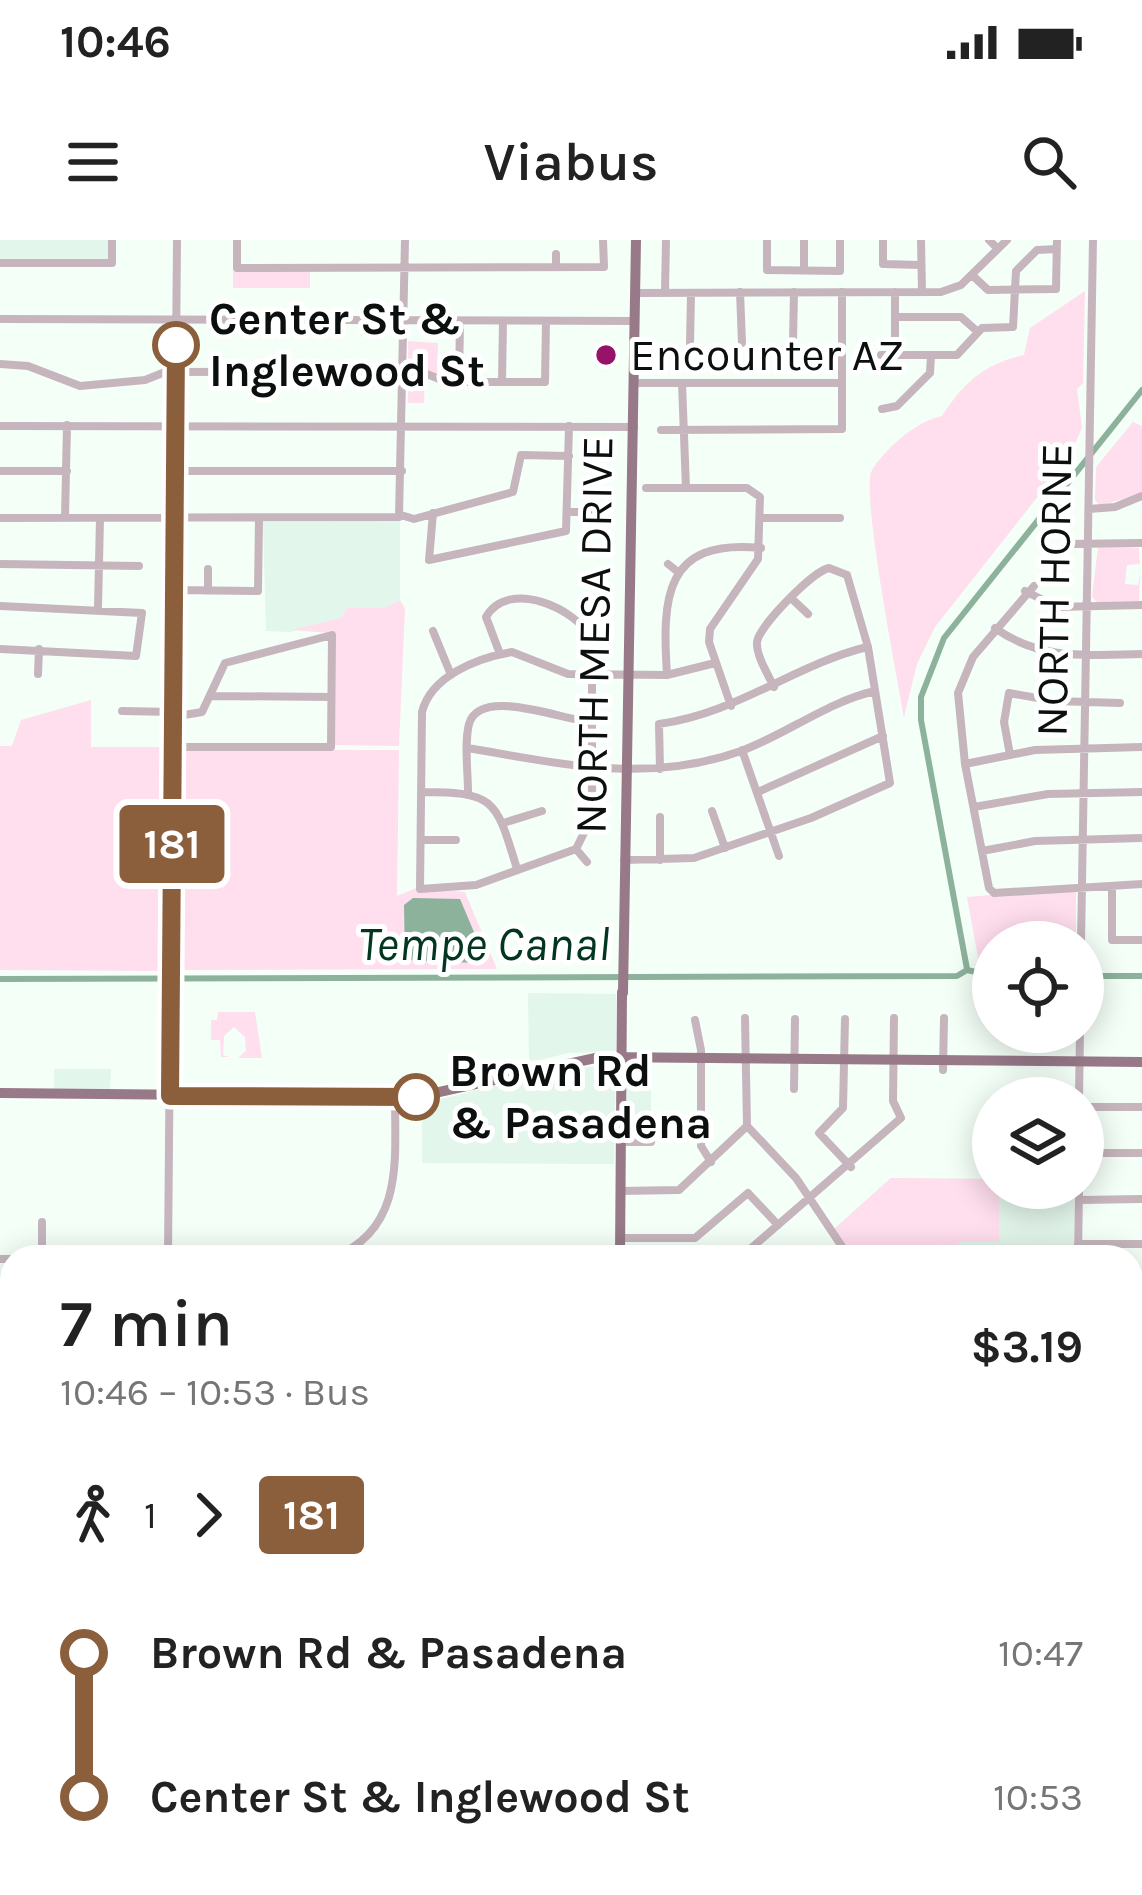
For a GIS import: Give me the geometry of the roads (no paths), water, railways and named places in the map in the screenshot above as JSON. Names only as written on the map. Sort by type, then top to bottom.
[{"type":"main road","name":"NORTH MESA DRIVE","points":[[620,1245],[636,240]]},
{"type":"main road","points":[[0,1093],[394,1097],[450,1093],[550,1064],[622,1057],[948,1064],[1142,1061]]},
{"type":"street","points":[[0,263],[112,263],[112,240]]},
{"type":"street","points":[[168,1245],[177,240]]},
{"type":"street","points":[[237,240],[237,268],[604,266],[603,240]]},
{"type":"street","points":[[400,516],[405,240]]},
{"type":"street","points":[[665,240],[665,293]]},
{"type":"street","points":[[767,240],[766,270],[840,271],[840,240]]},
{"type":"street","points":[[804,240],[804,270]]},
{"type":"street","points":[[883,240],[884,264],[921,265]]},
{"type":"street","points":[[921,240],[922,292]]},
{"type":"street","points":[[989,240],[998,249]]},
{"type":"street","points":[[636,293],[953,290],[1007,240]]},
{"type":"street","name":"NORTH HORNE","points":[[1081,921],[1093,240]]},
{"type":"street","points":[[881,356],[957,355],[978,332],[1012,327],[1014,290],[1016,271],[1037,250],[1057,244],[1056,289],[1014,290],[988,290],[972,275]]},
{"type":"street","points":[[556,254],[556,267]]},
{"type":"street","points":[[740,292],[742,343]]},
{"type":"street","points":[[793,343],[794,292]]},
{"type":"street","points":[[661,430],[842,429],[842,292]]},
{"type":"street","points":[[895,292],[896,356]]},
{"type":"street","points":[[690,345],[691,293]]},
{"type":"street","points":[[895,317],[961,317],[978,332]]},
{"type":"street","points":[[0,319],[636,321]]},
{"type":"street","points":[[459,382],[460,321]]},
{"type":"street","points":[[502,382],[503,321]]},
{"type":"street","points":[[0,364],[28,366],[80,386],[176,372],[403,371],[459,382],[545,382],[546,321]]},
{"type":"street","points":[[882,409],[897,406],[930,373],[931,356]]},
{"type":"street","points":[[635,383],[842,383]]},
{"type":"street","points":[[682,383],[686,488]]},
{"type":"street","points":[[65,518],[67,425]]},
{"type":"street","points":[[0,426],[634,427]]},
{"type":"street","points":[[433,513],[429,560],[568,529],[569,426]]},
{"type":"street","points":[[0,518],[414,519],[515,489],[517,458],[569,456]]},
{"type":"street","points":[[0,471],[67,472]]},
{"type":"street","points":[[174,471],[402,471]]},
{"type":"street","points":[[646,488],[747,488],[760,497],[761,548],[752,572],[710,629],[715,663],[731,706]]},
{"type":"street","points":[[1089,509],[1114,508],[1142,496]]},
{"type":"street","points":[[568,512],[603,512],[609,518]]},
{"type":"street","points":[[98,608],[100,518]]},
{"type":"street","points":[[173,590],[258,591],[259,518]]},
{"type":"street","points":[[760,518],[840,518]]},
{"type":"street","points":[[1067,544],[1142,543]]},
{"type":"street","points":[[667,674],[665,602],[678,572],[715,548],[761,548]]},
{"type":"street","points":[[0,564],[139,566]]},
{"type":"street","points":[[668,564],[678,572]]},
{"type":"street","points":[[208,569],[208,591]]},
{"type":"street","points":[[624,860],[685,860],[772,832],[890,783],[868,647],[850,572],[810,571],[757,638],[774,687]]},
{"type":"street","points":[[1142,605],[1057,607],[1029,588],[974,657],[958,694],[965,764],[990,891],[1030,893],[1082,885],[1142,884]]},
{"type":"street","points":[[791,598],[808,614]]},
{"type":"street","points":[[500,654],[488,627],[490,610],[513,599],[553,603],[588,630],[594,675],[590,828],[576,848],[518,869],[462,889],[420,889],[425,703],[451,675],[500,654],[522,654],[555,671],[594,675],[667,674],[715,663]]},
{"type":"street","points":[[0,606],[142,613],[136,656],[0,649]]},
{"type":"street","points":[[995,628],[1031,650],[1142,654]]},
{"type":"street","points":[[433,632],[451,675]]},
{"type":"street","points":[[122,711],[196,716],[225,662],[332,635],[331,747],[172,746]]},
{"type":"street","points":[[660,769],[659,724],[731,706],[820,661],[868,647]]},
{"type":"street","points":[[38,674],[39,649]]},
{"type":"street","points":[[468,748],[593,769],[660,769],[742,750],[851,697],[876,691]]},
{"type":"street","points":[[1010,754],[1004,722],[1009,693],[1120,703]]},
{"type":"street","points":[[210,697],[331,697]]},
{"type":"street","points":[[468,792],[472,718],[506,703],[553,718],[593,722]]},
{"type":"street","points":[[758,792],[883,736]]},
{"type":"street","points":[[965,764],[1010,754],[1142,747]]},
{"type":"street","points":[[742,750],[779,856]]},
{"type":"street","points":[[422,792],[468,792],[494,804],[518,869]]},
{"type":"street","points":[[974,807],[1048,794],[1142,792]]},
{"type":"street","points":[[503,823],[542,811]]},
{"type":"street","points":[[712,811],[725,848]]},
{"type":"street","points":[[660,817],[660,860]]},
{"type":"street","points":[[982,851],[1035,841],[1142,838]]},
{"type":"street","points":[[421,840],[456,840]]},
{"type":"street","points":[[576,848],[587,862]]},
{"type":"street","points":[[1112,886],[1112,940],[1142,940]]},
{"type":"street","points":[[746,1018],[747,1126],[790,1171],[841,1245]]},
{"type":"street","points":[[755,1245],[851,1167],[901,1118],[893,1101],[894,1018]]},
{"type":"street","points":[[944,1018],[948,1064]]},
{"type":"street","points":[[794,1089],[795,1019]]},
{"type":"street","points":[[845,1019],[843,1108],[819,1133],[851,1167]]},
{"type":"street","points":[[694,1020],[701,1058],[701,1147],[711,1162]]},
{"type":"street","points":[[1080,1053],[1080,1077]]},
{"type":"street","points":[[356,1245],[380,1223],[394,1180],[394,1097]]},
{"type":"street","points":[[1104,1108],[1142,1107]]},
{"type":"street","points":[[620,1192],[680,1190],[747,1126]]},
{"type":"street","points":[[621,1142],[651,1142]]},
{"type":"street","points":[[1104,1154],[1142,1153]]},
{"type":"street","points":[[620,1238],[695,1238],[748,1193],[778,1226]]},
{"type":"street","points":[[1104,1200],[1142,1199]]},
{"type":"street","points":[[1079,1209],[1078,1244],[1142,1244]]},
{"type":"street","points":[[42,1222],[42,1245]]},
{"type":"waterway","points":[[967,969],[921,720],[921,697],[944,638],[1142,390]]},
{"type":"waterway","points":[[967,970],[972,971]]},
{"type":"waterway","name":"Tempe Canal","points":[[0,979],[957,976],[967,970]]},
{"type":"waterway","points":[[1104,976],[1142,976]]},
{"type":"place","name":"Center St & Inglewood St","points":[[176,345]]},
{"type":"place","name":"Encounter AZ","points":[[606,355]]},
{"type":"place","name":"Brown Rd & Pasadena","points":[[416,1097]]}]
